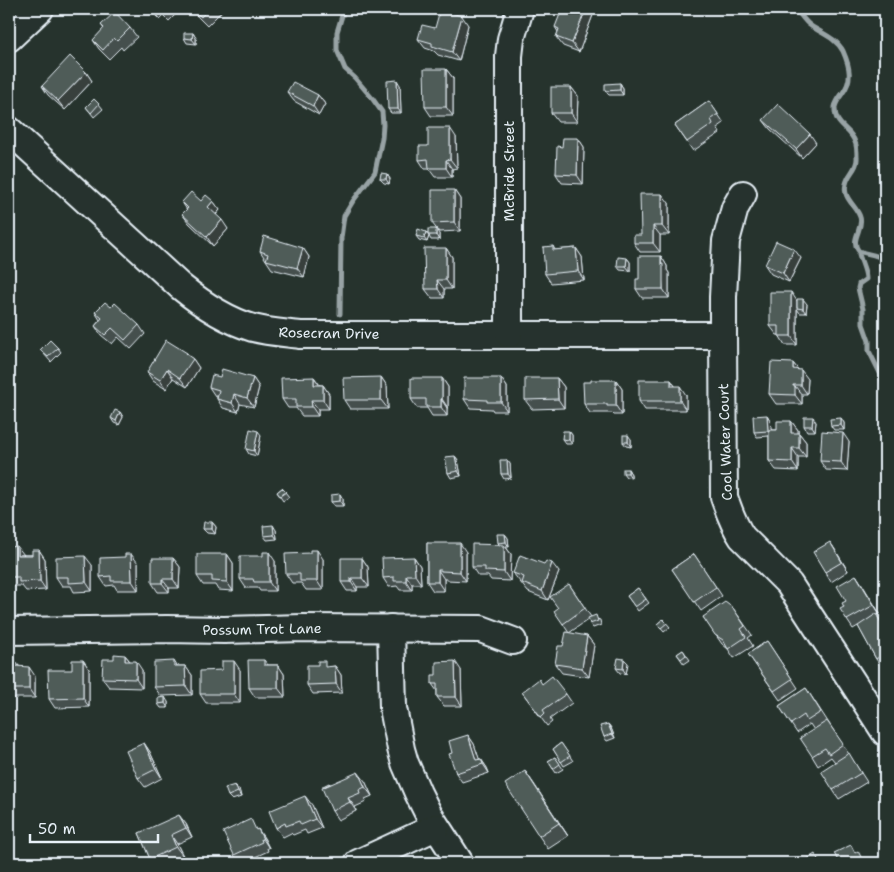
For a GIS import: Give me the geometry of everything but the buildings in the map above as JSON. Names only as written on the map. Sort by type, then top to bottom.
[{"type":"street","points":[[9,38],[40,9]]},
{"type":"street","name":"McBride Street","points":[[509,334],[509,56],[511,39],[520,9]]},
{"type":"street","name":"Rosecran Drive","points":[[9,130],[181,287],[213,310],[253,328],[300,335],[722,335]]},
{"type":"street","name":"Cool Water Court","points":[[743,194],[735,208],[726,241],[722,335],[724,496],[730,514],[742,537],[789,584],[885,732]]},
{"type":"street","name":"Possum Trot Lane","points":[[9,631],[302,628],[480,629],[513,641]]},
{"type":"street","points":[[391,628],[393,708],[401,749],[418,793],[429,815],[460,863]]},
{"type":"street","points":[[358,863],[436,827]]},
{"type":"waterway","points":[[340,314],[341,238],[344,216],[375,172],[383,125],[382,112],[355,78],[345,69],[337,50],[337,32],[344,9]]},
{"type":"waterway","points":[[796,9],[809,24],[837,43],[843,51],[849,68],[849,78],[848,84],[836,103],[835,114],[840,123],[853,137],[857,147],[856,165],[847,180],[845,189],[861,221],[856,238],[856,246],[860,252],[878,256],[885,261]]},
{"type":"waterway","points":[[862,252],[859,254],[866,279],[859,284],[858,288],[863,309],[863,324],[869,341],[869,351],[881,375],[885,395]]}]
